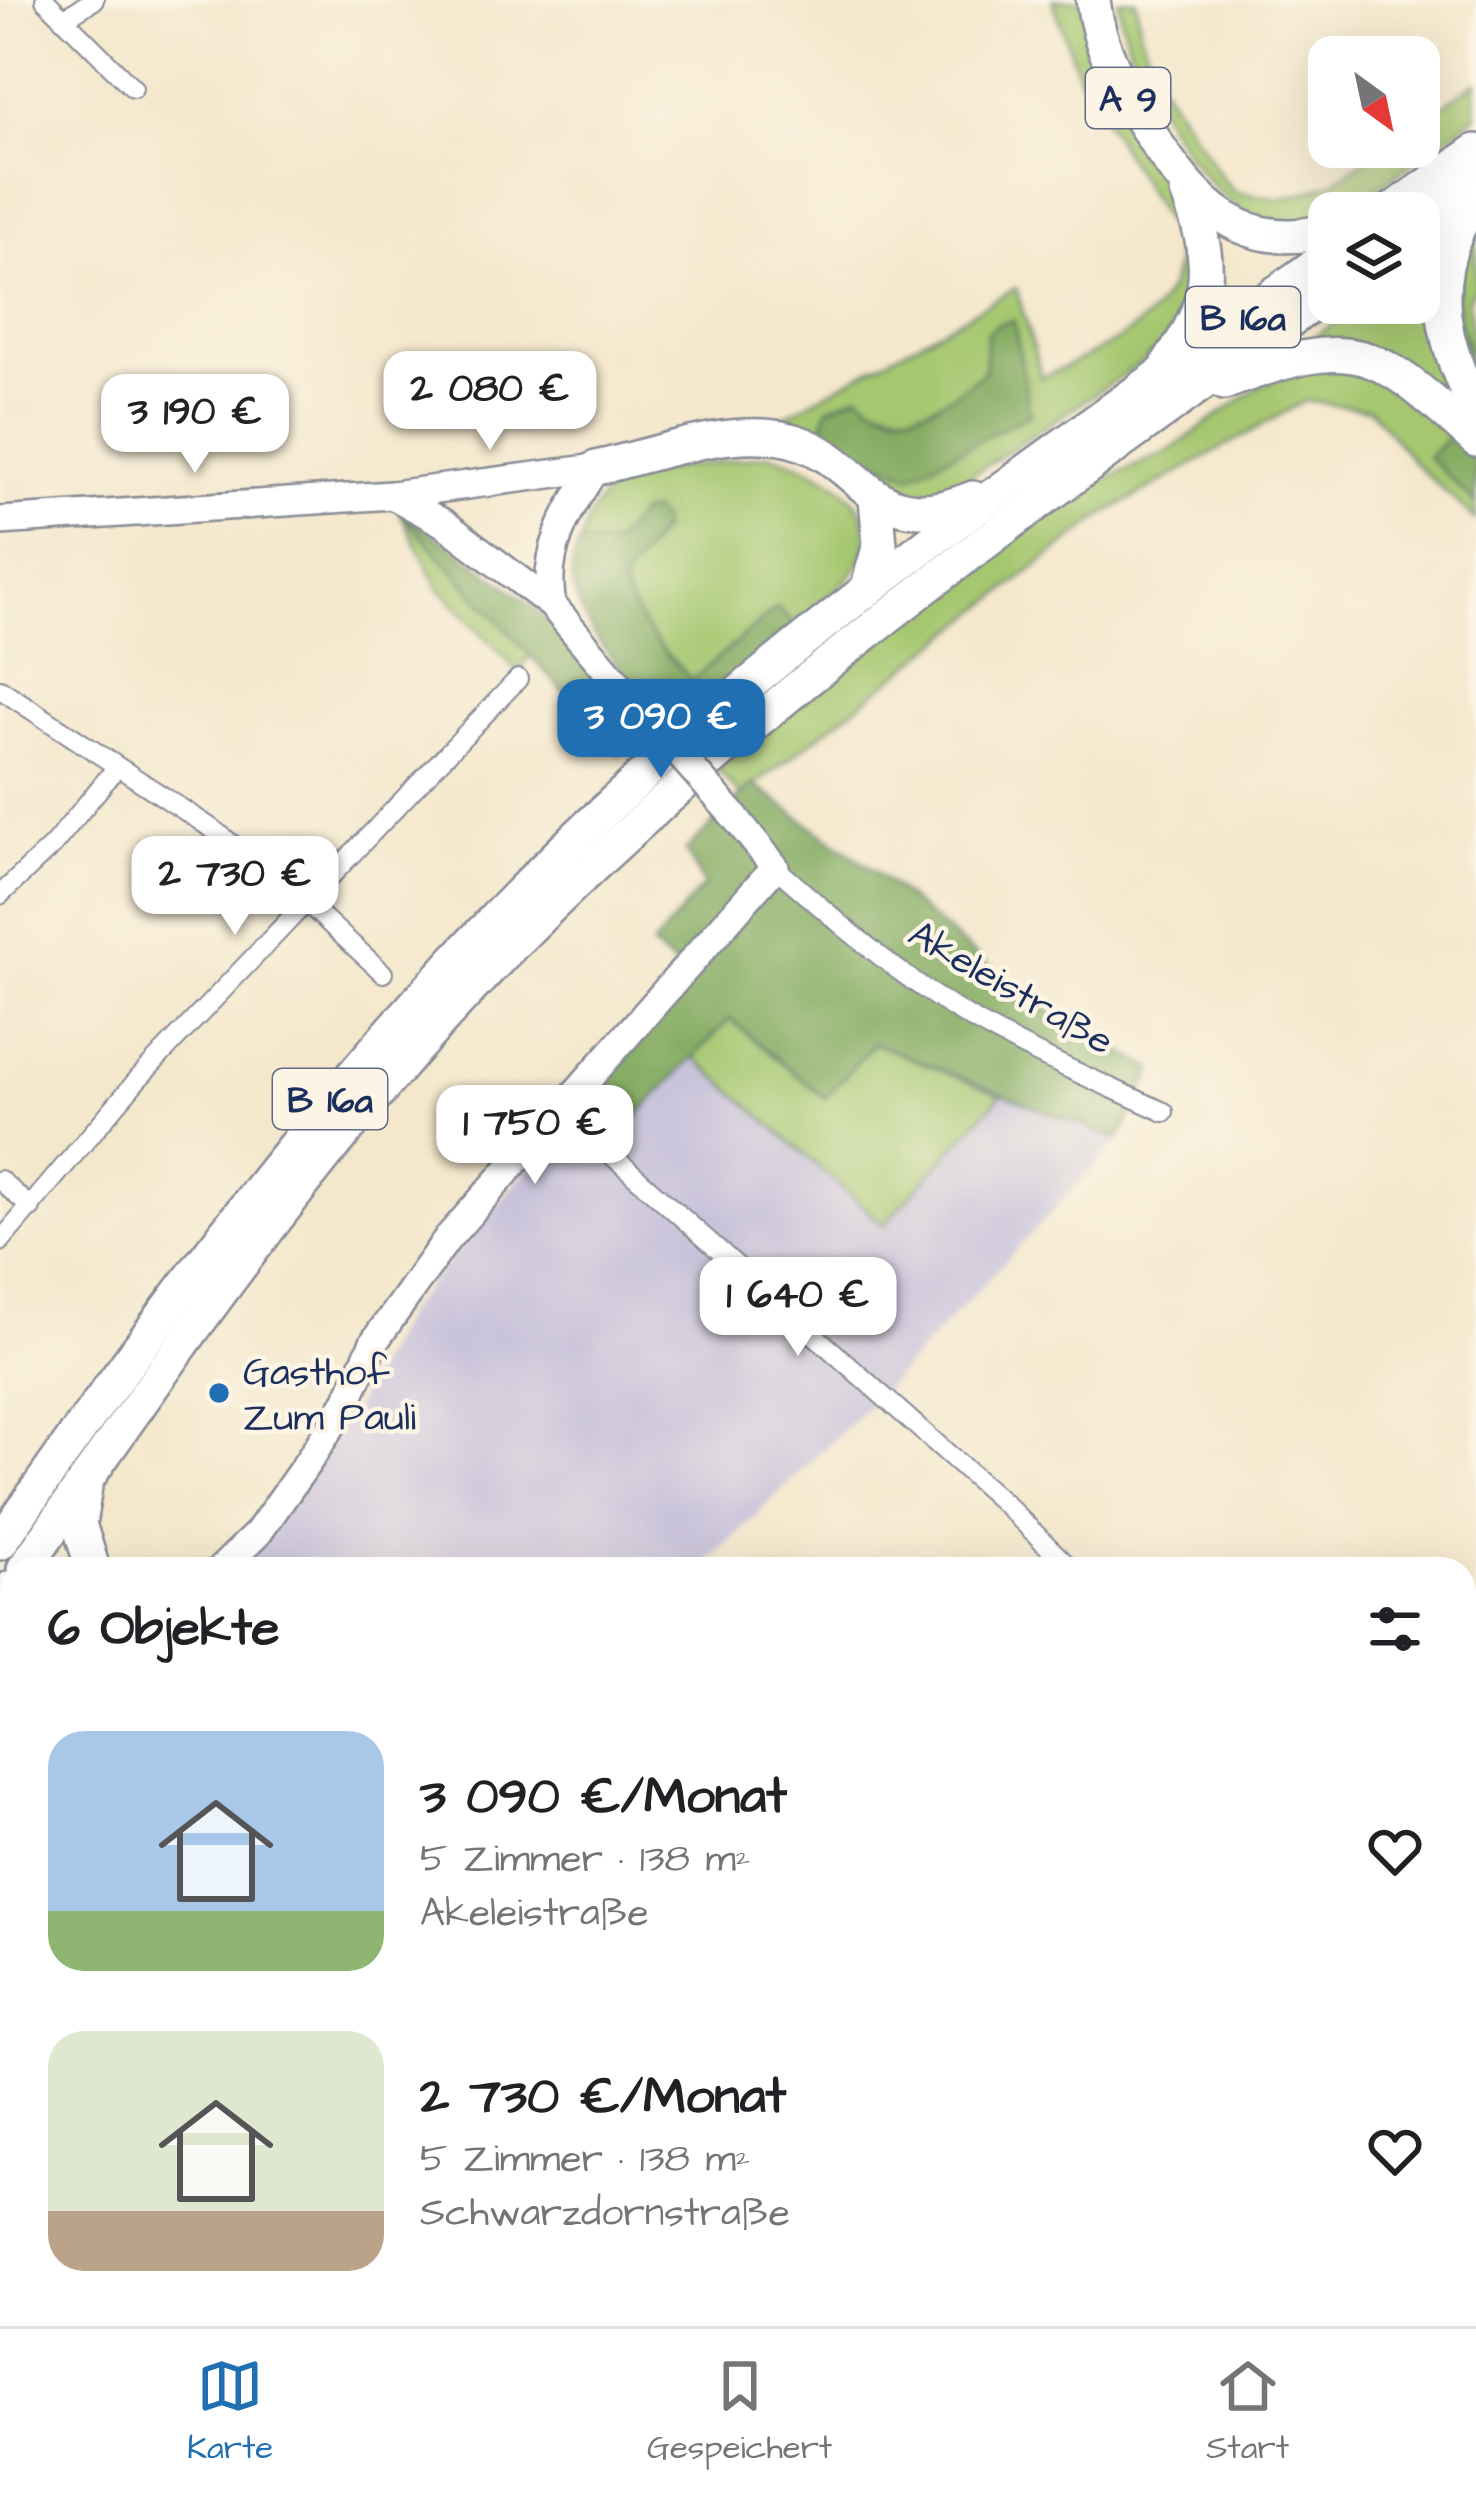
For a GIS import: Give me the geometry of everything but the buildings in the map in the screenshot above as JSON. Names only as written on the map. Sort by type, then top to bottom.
[{"type":"highway","name":"A 9","points":[[1093,0],[1097,32],[1115,73],[1185,187],[1202,229],[1208,275],[1201,309],[1170,388]]},
{"type":"highway","points":[[1424,192],[1476,151]]},
{"type":"highway","points":[[1440,198],[1476,184]]},
{"type":"highway","name":"A 9","points":[[1185,187],[1220,216],[1258,233],[1308,236]]},
{"type":"highway","points":[[1476,196],[1452,236],[1441,289],[1449,345],[1476,409]]},
{"type":"highway","name":"B 16a","points":[[33,1557],[247,1252],[329,1147],[491,967],[742,732],[1000,529],[1308,273]]},
{"type":"highway","name":"B 16a","points":[[0,1543],[193,1272],[318,1112],[533,880],[646,772],[867,590],[1023,475],[1308,305]]},
{"type":"highway","points":[[1170,388],[1308,355],[1346,354],[1374,359],[1407,377],[1476,440]]},
{"type":"highway","points":[[596,468],[734,437],[776,437],[804,443],[831,458],[876,498],[895,507],[934,512],[1023,475]]},
{"type":"highway","points":[[867,590],[880,544],[876,498]]},
{"type":"highway","points":[[86,1479],[79,1524],[89,1557]]},
{"type":"street","points":[[45,0],[133,88]]},
{"type":"street","points":[[63,19],[94,0]]},
{"type":"street","points":[[0,521],[392,495],[596,468]]},
{"type":"street","points":[[552,605],[548,581],[555,541],[596,468]]},
{"type":"street","name":"Akeleistraße","points":[[392,495],[446,524],[552,605],[776,867],[882,958],[936,997],[1022,1046],[1164,1112]]},
{"type":"street","points":[[0,1242],[138,1078],[518,680]]},
{"type":"street","points":[[0,689],[214,830],[306,902],[383,973]]},
{"type":"street","points":[[0,895],[53,845],[117,767]]},
{"type":"street","points":[[233,1557],[258,1533],[310,1459],[407,1292],[447,1239],[776,867]]},
{"type":"street","points":[[561,1110],[1059,1557]]},
{"type":"street","points":[[0,1180],[31,1208]]},
{"type":"shaded area","points":[[693,1056],[884,1225],[1001,1095],[1119,1140],[883,1391],[713,1557],[246,1557],[351,1414],[407,1310],[584,1104],[614,1139]]},
{"type":"green space","points":[[1053,0],[1082,0],[1101,78],[1189,221],[1200,278],[1168,338],[1143,362],[940,496],[898,495],[837,446],[911,475],[984,372],[952,397],[916,415],[870,404],[828,407],[822,431],[783,417],[1016,288],[1042,378],[1135,328],[1168,290],[1176,266],[1175,238],[1078,75]]},
{"type":"green space","points":[[1118,0],[1136,0],[1155,75],[1236,192],[1279,199],[1332,183],[1353,168],[1406,168],[1370,192],[1308,192],[1308,218],[1288,222],[1252,214],[1216,189],[1180,143],[1133,57]]},
{"type":"green space","points":[[1476,82],[1476,116],[1440,143],[1440,107]]},
{"type":"green space","points":[[1448,223],[1472,413],[1310,340],[1332,324],[1440,324],[1440,229]]},
{"type":"green space","points":[[1476,229],[1476,285],[1468,299],[1476,374],[1464,335],[1458,284]]},
{"type":"green space","points":[[1014,321],[1030,414],[911,475],[837,446],[822,431],[828,407],[859,394],[875,406],[908,412],[955,393],[984,372],[987,333],[998,324]]},
{"type":"green space","points":[[1318,366],[1381,376],[1452,434],[1429,457],[1476,504],[1476,520],[1414,463],[1370,409],[1305,401],[1103,515],[741,796],[717,769],[989,556],[1084,488],[1168,452],[1259,386]]},
{"type":"green space","points":[[1452,434],[1476,459],[1476,504],[1428,457]]},
{"type":"green space","points":[[769,454],[807,467],[856,502],[867,537],[862,558],[842,585],[796,625],[776,609],[692,681],[641,623],[622,582],[662,529],[641,513],[612,545],[580,543],[583,534],[600,501],[621,483],[671,469]]},
{"type":"green space","points":[[651,511],[662,528],[622,582],[641,622],[692,680],[777,608],[796,625],[672,725],[608,654],[574,591],[572,570],[580,543],[612,545],[641,513]]},
{"type":"green space","points":[[400,512],[531,654],[518,672],[438,587]]},
{"type":"green space","points":[[400,512],[483,569],[560,633],[605,684],[637,740],[620,754]]},
{"type":"green space","points":[[753,784],[873,870],[1028,999],[1154,1070],[1119,1140],[874,1043],[825,1098],[730,1019],[614,1140],[584,1104],[693,982],[652,946],[704,885],[686,851]]},
{"type":"green space","points":[[730,1019],[825,1098],[874,1043],[1001,1095],[884,1225],[693,1056]]},
{"type":"place","name":"Gasthof Zum Pauli","points":[[219,1393]]}]
